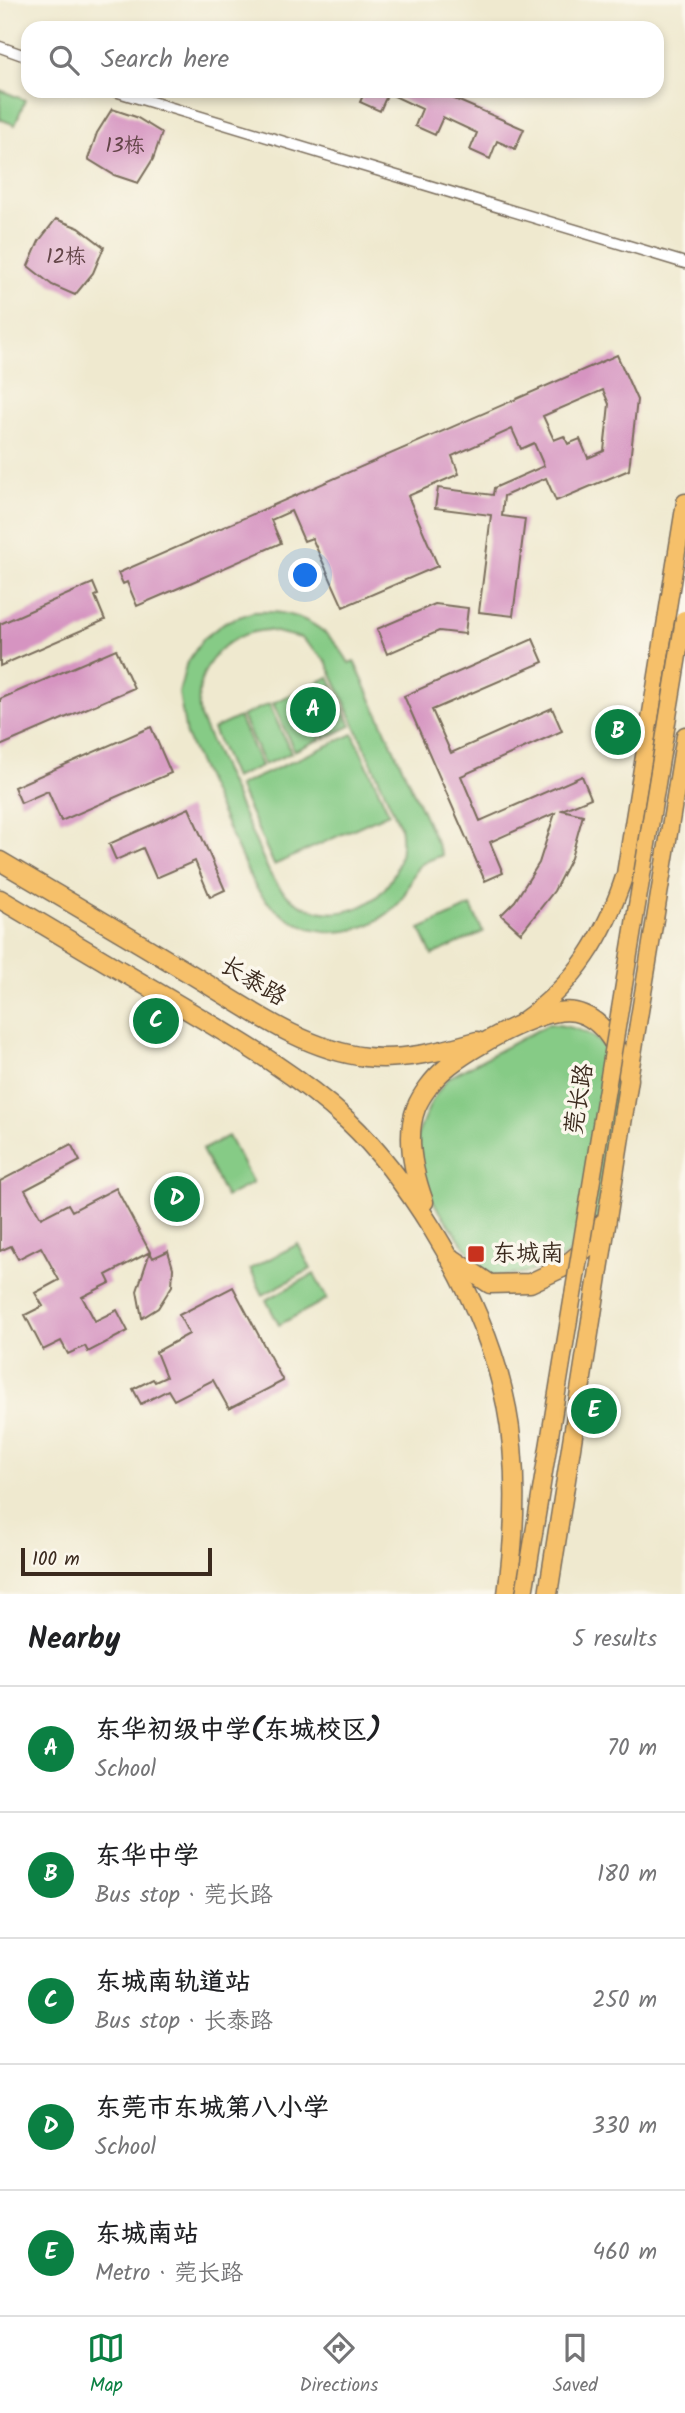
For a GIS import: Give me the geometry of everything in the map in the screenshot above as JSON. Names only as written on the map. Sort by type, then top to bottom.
[{"type":"highway","name":"长泰路","points":[[0,861],[292,1034],[332,1049],[367,1057],[401,1056],[435,1052],[504,1033]]},
{"type":"highway","points":[[0,899],[282,1068],[348,1122],[409,1191],[472,1297],[489,1339],[511,1428],[516,1521],[506,1594]]},
{"type":"highway","points":[[433,1229],[413,1162],[412,1134],[416,1108],[443,1070],[504,1033],[554,1011],[574,1012],[593,1019],[617,1046],[629,1079]]},
{"type":"highway","name":"莞长路","points":[[548,1594],[629,1079]]},
{"type":"highway","points":[[450,1257],[489,1284],[530,1283],[562,1268],[590,1245],[609,1214]]},
{"type":"main road","points":[[504,1033],[534,1012],[577,972],[612,914],[625,874],[685,502]]},
{"type":"main road","name":"莞长路","points":[[524,1594],[685,616]]},
{"type":"main road","name":"莞长路","points":[[629,1079],[685,735]]},
{"type":"street","points":[[0,47],[21,54]]},
{"type":"street","points":[[138,98],[685,263]]},
{"type":"green space","points":[[0,90],[25,100],[15,125],[0,119]]},
{"type":"green space","points":[[253,612],[283,613],[320,629],[341,650],[349,663],[354,661],[442,855],[418,867],[401,900],[379,919],[360,928],[339,932],[319,930],[299,924],[281,914],[265,899],[252,881],[186,735],[179,693],[186,665],[202,640],[225,622]],"holes":[[[267,630],[301,638],[326,661],[400,826],[400,855],[391,879],[376,897],[355,909],[332,913],[309,908],[287,895],[269,872],[200,717],[201,685],[206,670],[223,647],[251,633]]]},
{"type":"green space","points":[[329,677],[351,726],[324,738],[302,689]]},
{"type":"green space","points":[[299,691],[321,739],[294,751],[273,703]]},
{"type":"green space","points":[[269,704],[291,753],[264,765],[242,716]]},
{"type":"green space","points":[[239,717],[261,766],[234,778],[213,729]]},
{"type":"green space","points":[[353,734],[389,813],[274,865],[238,786]]},
{"type":"green space","points":[[471,906],[483,932],[432,955],[420,929]]},
{"type":"green space","points":[[549,1024],[570,1027],[595,1038],[609,1052],[619,1069],[621,1096],[607,1202],[596,1227],[584,1241],[555,1262],[520,1274],[485,1275],[436,1206],[421,1176],[417,1136],[432,1100],[448,1078]]},
{"type":"green space","points":[[228,1136],[253,1183],[226,1197],[202,1150]]},
{"type":"green space","points":[[298,1244],[311,1269],[263,1295],[250,1269]]},
{"type":"green space","points":[[314,1274],[327,1299],[279,1325],[266,1300]]},
{"type":"building","points":[[362,98],[386,98],[380,111],[360,102]]},
{"type":"building","points":[[399,98],[452,98],[524,129],[515,149],[497,141],[490,159],[470,150],[477,133],[443,117],[435,135],[415,126],[422,109]]},
{"type":"building","points":[[112,109],[136,117],[162,133],[153,159],[138,183],[114,175],[88,159],[97,133]]},
{"type":"building","points":[[56,219],[79,228],[104,247],[93,273],[75,295],[52,285],[28,266],[39,241]]},
{"type":"building","points":[[617,355],[637,400],[629,470],[556,501],[546,478],[504,496],[502,516],[525,519],[513,616],[479,612],[491,515],[435,508],[438,488],[493,495],[494,488],[544,466],[534,443],[521,449],[512,429],[452,456],[459,474],[408,496],[438,566],[343,607],[312,538],[304,541],[291,511],[271,520],[281,543],[137,606],[127,582],[123,584],[118,573]],"holes":[[[603,390],[609,404],[604,451],[588,458],[580,439],[568,444],[564,436],[554,440],[543,416]]]},
{"type":"building","points":[[93,583],[98,595],[95,596],[105,620],[0,666],[0,624]]},
{"type":"building","points":[[435,604],[468,608],[465,634],[439,631],[387,654],[377,629]]},
{"type":"building","points":[[533,639],[543,662],[432,710],[451,753],[552,708],[562,731],[461,776],[480,821],[582,776],[591,798],[562,810],[583,815],[571,858],[554,891],[521,933],[501,915],[515,901],[539,863],[555,813],[490,842],[503,873],[485,881],[404,696]]},
{"type":"building","points":[[116,649],[134,688],[0,746],[0,699]]},
{"type":"building","points":[[151,727],[171,773],[61,821],[48,791],[21,803],[14,787]]},
{"type":"building","points":[[189,808],[225,890],[210,897],[195,861],[156,878],[143,848],[116,860],[109,844]]},
{"type":"building","points":[[71,1144],[80,1161],[25,1190],[41,1218],[68,1204],[72,1211],[116,1188],[150,1252],[106,1275],[110,1283],[82,1297],[95,1321],[117,1310],[128,1331],[88,1352],[85,1346],[68,1354],[61,1341],[43,1350],[25,1315],[43,1306],[35,1293],[59,1280],[41,1247],[18,1259],[11,1246],[0,1251],[0,1181]]},
{"type":"building","points":[[168,1251],[173,1268],[172,1286],[158,1308],[142,1318],[137,1291],[150,1252],[153,1258]]},
{"type":"building","points":[[233,1287],[283,1381],[229,1409],[213,1380],[174,1400],[168,1390],[141,1404],[133,1389],[153,1379],[155,1382],[166,1377],[156,1352],[189,1334],[179,1315]]},
{"type":"place","name":"东华初级中学(东城校区)","points":[[313,710]]},
{"type":"place","name":"东华中学","points":[[618,732]]},
{"type":"place","name":"东城南轨道站","points":[[156,1021]]},
{"type":"place","name":"东莞市东城第八小学","points":[[177,1199]]},
{"type":"place","name":"东城南","points":[[476,1254]]},
{"type":"place","name":"东城南站","points":[[594,1411]]}]
